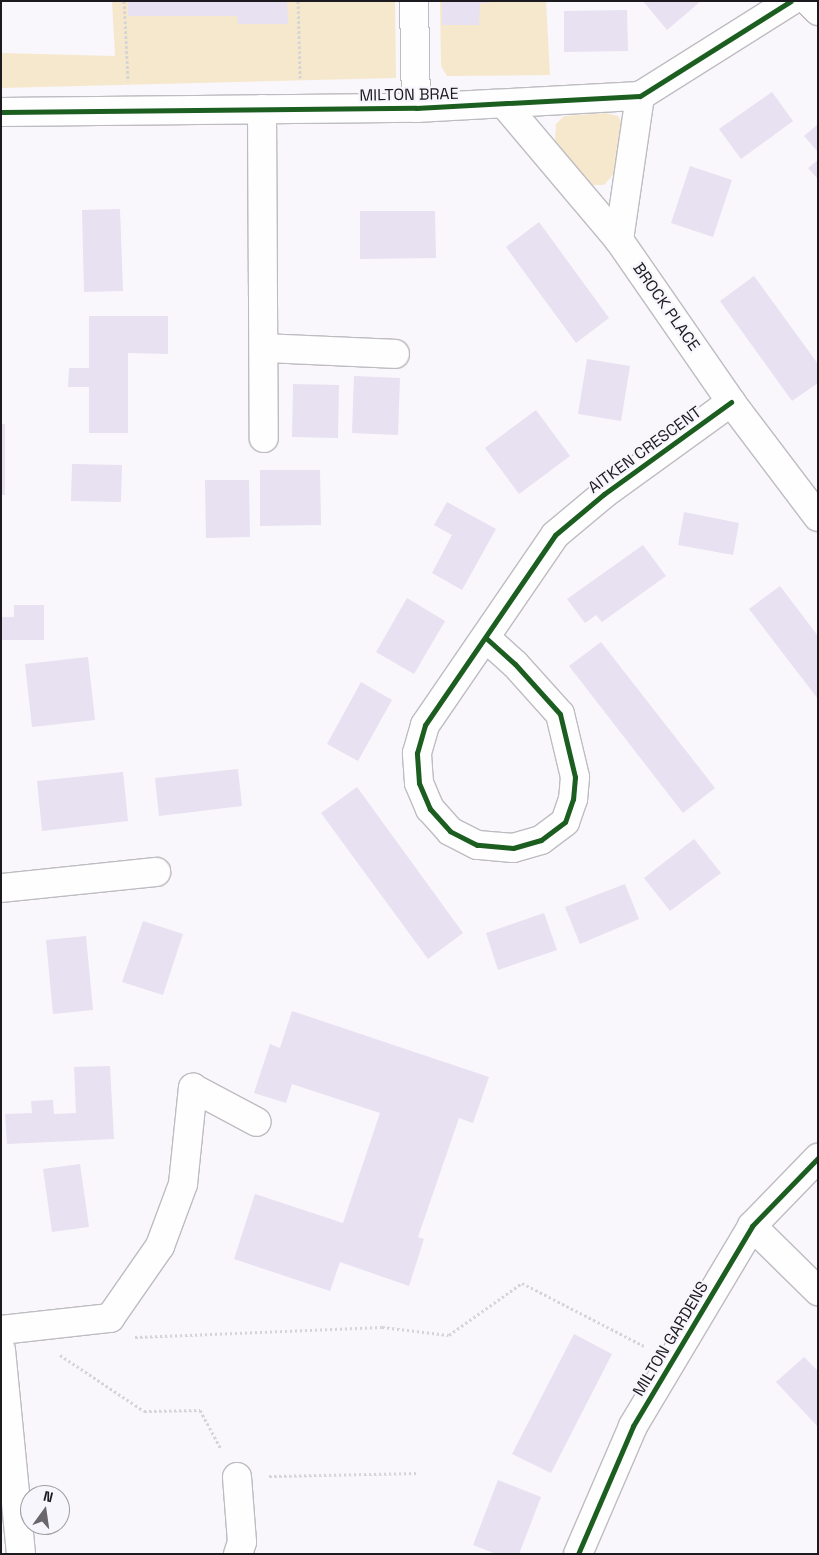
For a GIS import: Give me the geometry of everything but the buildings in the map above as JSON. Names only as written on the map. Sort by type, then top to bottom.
[{"type":"street","points":[[414,1],[416,108]]},
{"type":"street","name":"MILTON BRAE","points":[[1,112],[416,108],[505,105],[640,96],[791,1]]},
{"type":"street","points":[[808,1],[818,11]]},
{"type":"street","points":[[619,240],[640,96]]},
{"type":"street","name":"BROCK PLACE","points":[[505,105],[619,240],[731,402],[818,517]]},
{"type":"street","points":[[262,109],[264,438]]},
{"type":"street","points":[[264,348],[395,354]]},
{"type":"street","name":"AITKEN CRESCENT","points":[[486,638],[515,664],[560,714],[574,778],[574,799],[565,822],[541,840],[513,848],[476,845],[450,831],[430,809],[419,783],[417,753],[426,725],[555,535],[604,494],[731,402]]},
{"type":"street","points":[[1,888],[156,872]]},
{"type":"street","points":[[1,1330],[39,1328],[110,1318],[160,1246],[183,1184],[193,1088],[257,1122]]},
{"type":"street","name":"MILTON GARDENS","points":[[578,1554],[634,1426],[752,1226],[818,1158]]},
{"type":"street","points":[[752,1226],[818,1291]]},
{"type":"street","points":[[1,1350],[21,1554]]},
{"type":"street","points":[[237,1477],[242,1542],[238,1554]]},
{"type":"path","points":[[124,1],[130,110]]},
{"type":"path","points":[[298,1],[303,109]]},
{"type":"path","points":[[127,1337],[382,1327],[449,1335],[522,1283],[672,1360]]},
{"type":"path","points":[[39,1328],[64,1359],[144,1411],[200,1410],[237,1477],[418,1473]]},
{"type":"shaded area","points":[[112,1],[395,1],[396,78],[1,88],[1,53],[115,56]]},
{"type":"shaded area","points":[[440,1],[546,1],[550,75],[447,76],[441,66]]},
{"type":"shaded area","points":[[605,113],[618,116],[626,129],[617,170],[604,185],[586,185],[562,160],[555,140],[556,124],[564,116]]},
{"type":"cycle path","points":[[1,112],[416,108],[640,96],[791,1]]},
{"type":"cycle path","points":[[486,638],[515,664],[560,714],[575,777],[573,799],[565,822],[541,840],[513,848],[477,845],[450,831],[430,809],[419,783],[417,753],[425,725],[555,535],[604,494],[731,402]]},
{"type":"cycle path","points":[[578,1554],[633,1426],[752,1226],[818,1158]]}]
